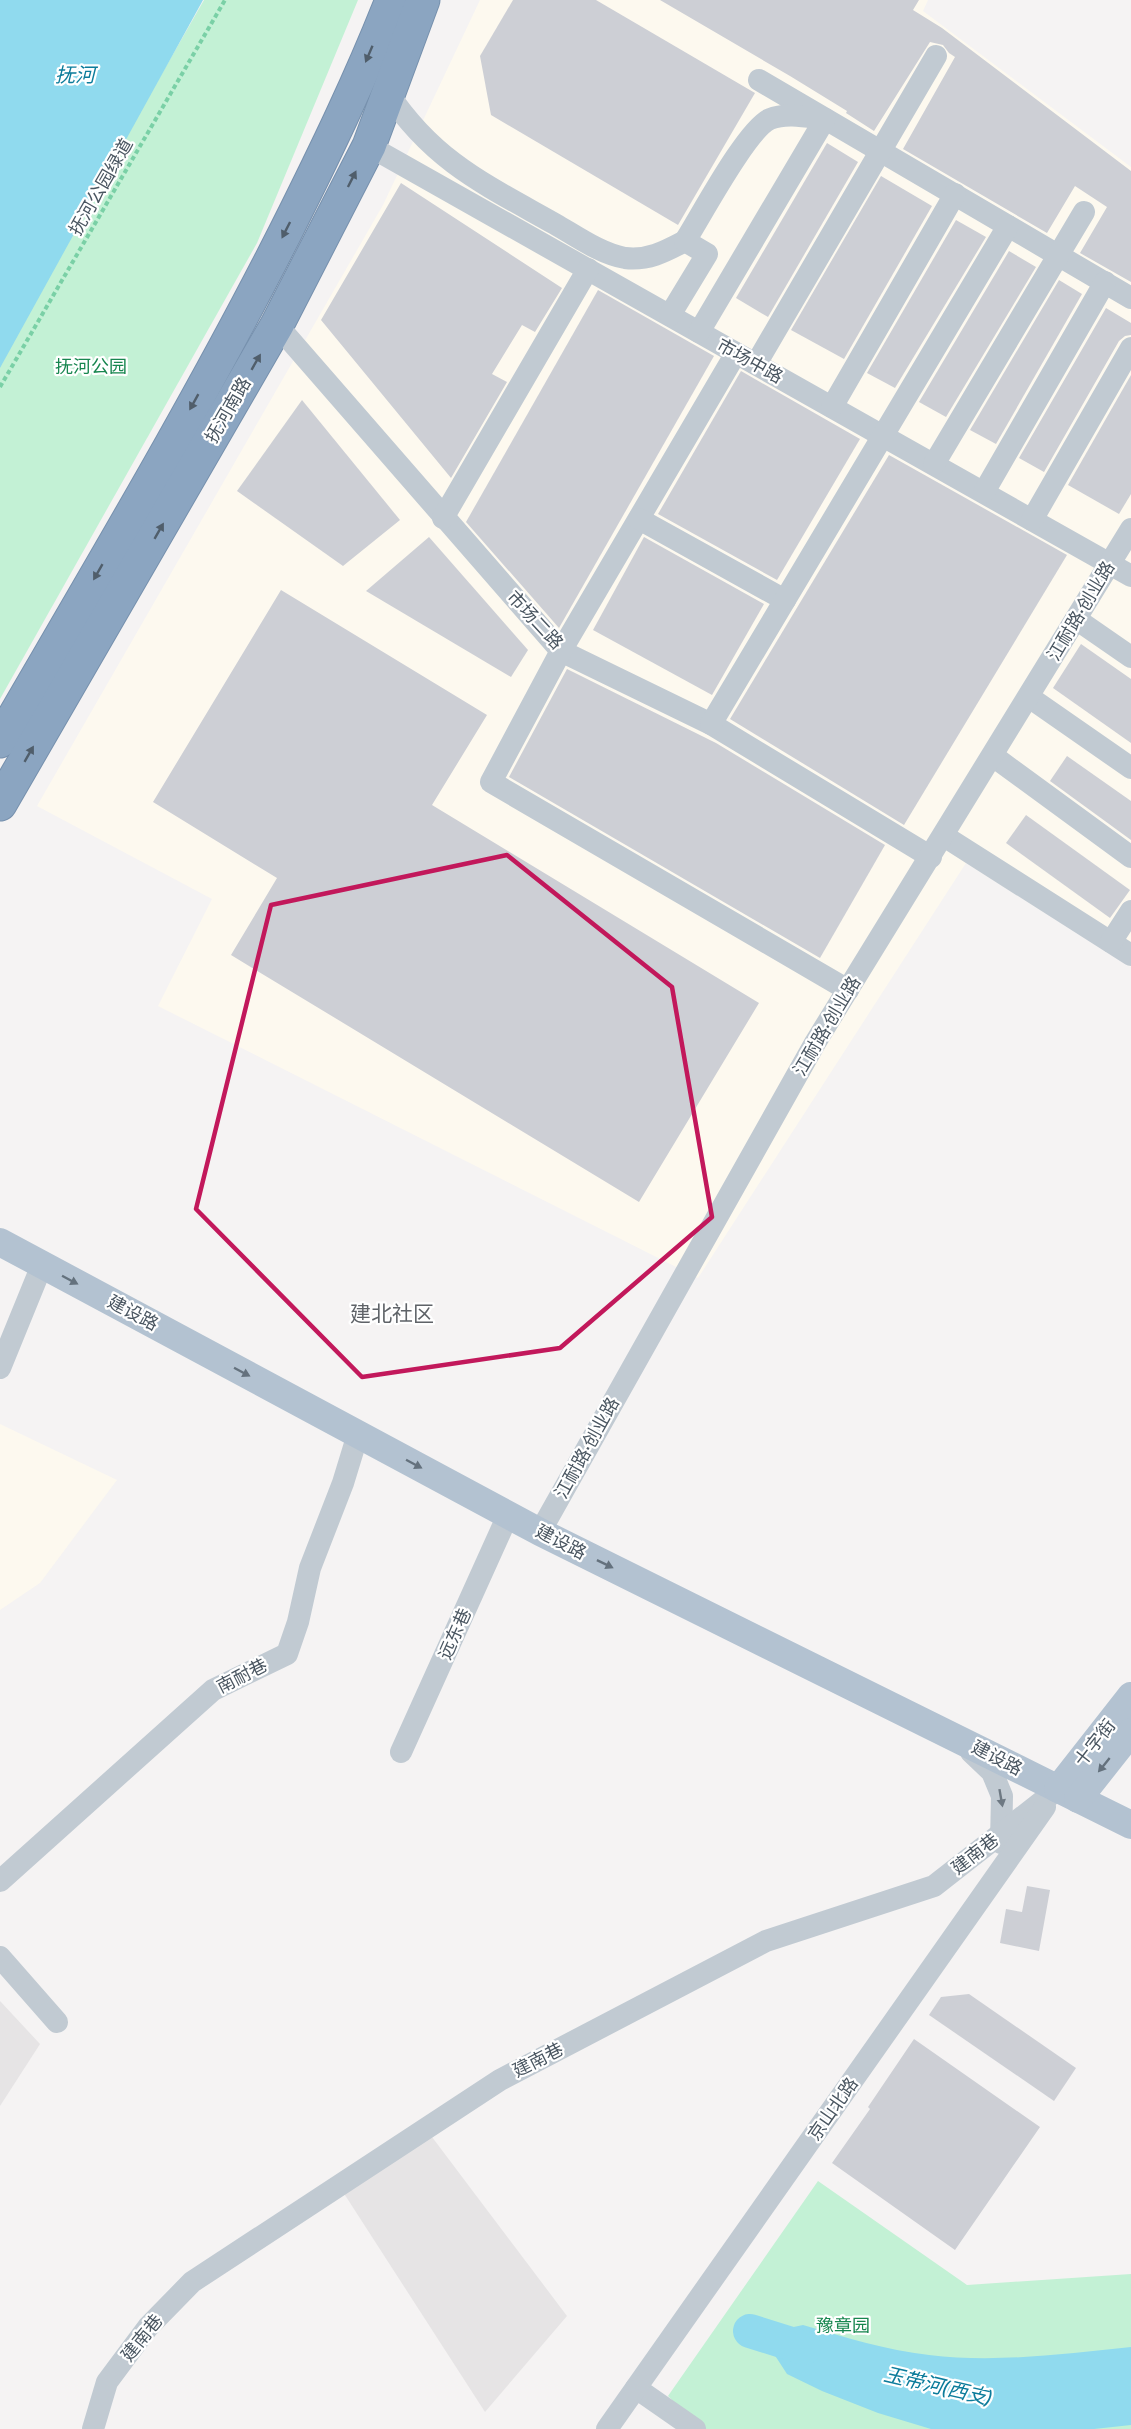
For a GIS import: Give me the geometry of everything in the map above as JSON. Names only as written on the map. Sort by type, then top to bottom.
[{"type":"highway","name":"抚河南路","points":[[0,741],[248,306],[338,127],[392,0]]},
{"type":"highway","name":"抚河南路","points":[[0,804],[278,325],[369,146],[423,0]]},
{"type":"main road","name":"建设路","points":[[0,1242],[540,1532],[1131,1825]]},
{"type":"main road","name":"十字街","points":[[1068,1794],[1131,1696]]},
{"type":"main road","name":"十字街","points":[[1068,1794],[1131,1732]]},
{"type":"street","points":[[756,364],[936,56]]},
{"type":"street","points":[[759,80],[1131,298]]},
{"type":"street","points":[[388,93],[433,148],[464,172],[595,247],[625,258],[655,257],[685,241],[759,125],[772,118],[791,116],[825,119]]},
{"type":"street","points":[[699,332],[825,119]]},
{"type":"street","name":"市场中路","points":[[369,146],[1131,576]]},
{"type":"street","points":[[832,407],[955,194]]},
{"type":"street","points":[[934,464],[1084,212]]},
{"type":"street","points":[[711,724],[1008,226]]},
{"type":"street","points":[[670,315],[707,254],[685,241]]},
{"type":"street","points":[[443,518],[588,269]]},
{"type":"street","points":[[984,492],[1105,282]]},
{"type":"street","name":"市场二路","points":[[278,325],[443,518],[561,651],[711,724],[931,857]]},
{"type":"street","points":[[1032,520],[1131,348]]},
{"type":"street","points":[[736,353],[561,651],[491,782],[848,990]]},
{"type":"street","points":[[639,519],[784,600]]},
{"type":"street","name":"江耐路·创业路","points":[[540,1532],[815,1043],[1131,529]]},
{"type":"street","points":[[1076,619],[1131,657]]},
{"type":"street","points":[[1029,697],[1131,768]]},
{"type":"street","points":[[993,756],[1131,857]]},
{"type":"street","points":[[944,836],[1131,955]]},
{"type":"street","points":[[1111,942],[1131,911]]},
{"type":"street","points":[[0,1368],[42,1265]]},
{"type":"street","name":"南耐巷","points":[[0,1881],[213,1690],[287,1654],[298,1622],[310,1568],[343,1483],[358,1434]]},
{"type":"street","name":"远东巷","points":[[401,1752],[508,1515]]},
{"type":"street","points":[[954,1737],[992,1772],[1002,1796],[1003,1832],[996,1878]]},
{"type":"street","name":"建南巷","points":[[93,2429],[107,2382],[155,2319],[192,2282],[500,2080],[766,1941],[934,1886],[1003,1832],[1068,1794]]},
{"type":"street","name":"京山北路","points":[[607,2429],[996,1878],[1068,1794]]},
{"type":"street","points":[[0,1957],[57,2022]]},
{"type":"street","points":[[636,2388],[695,2429]]},
{"type":"path","name":"抚河公园绿道","points":[[0,387],[225,0]]},
{"type":"highlighted area","points":[[507,855],[672,987],[712,1217],[560,1348],[362,1377],[196,1209],[271,905]]},
{"type":"shaded area","points":[[480,0],[928,0],[923,11],[1131,167],[1131,967],[966,863],[698,1278],[158,1006],[212,899],[37,806],[383,205]]},
{"type":"shaded area","points":[[0,1424],[117,1480],[40,1583],[0,1610]]},
{"type":"shaded area","points":[[0,2001],[40,2044],[0,2106]]},
{"type":"shaded area","points":[[429,2133],[567,2316],[485,2412],[343,2192]]},
{"type":"green space","name":"抚河公园","points":[[204,0],[358,0],[257,243],[0,699],[0,356]]},
{"type":"green space","name":"豫章园","points":[[818,2181],[967,2285],[1131,2274],[1131,2429],[702,2429],[668,2396]]},
{"type":"water","name":"抚河","points":[[0,0],[203,0],[0,368]]},
{"type":"water","points":[[803,2325],[897,2350],[954,2357],[1030,2357],[1131,2347],[1131,2425],[1094,2429],[931,2429],[878,2413],[822,2391],[787,2374],[761,2334]]},
{"type":"building","points":[[513,0],[596,0],[755,93],[678,225],[491,115],[480,56]]},
{"type":"building","points":[[660,0],[919,0],[913,10],[942,28],[1131,171],[1131,282],[1080,253],[1107,207],[1075,186],[1047,233],[903,149],[955,57],[943,45],[930,42],[874,131],[846,113],[847,111],[790,76]]},
{"type":"building","points":[[827,143],[858,162],[768,317],[736,298]]},
{"type":"building","points":[[881,176],[932,206],[844,359],[791,330]]},
{"type":"building","points":[[401,183],[562,288],[535,332],[522,325],[492,374],[507,382],[451,478],[321,320]]},
{"type":"building","points":[[956,220],[986,237],[895,388],[867,373]]},
{"type":"building","points":[[1009,251],[1036,267],[946,417],[919,402]]},
{"type":"building","points":[[1059,280],[1082,294],[996,444],[970,430]]},
{"type":"building","points":[[598,290],[714,356],[559,628],[466,522]]},
{"type":"building","points":[[1106,308],[1131,323],[1131,335],[1119,341],[1044,472],[1019,458]]},
{"type":"building","points":[[741,371],[860,439],[777,580],[658,514]]},
{"type":"building","points":[[1131,375],[1131,494],[1119,514],[1068,485]]},
{"type":"building","points":[[302,400],[400,520],[343,566],[237,491]]},
{"type":"building","points":[[889,455],[1067,555],[904,825],[730,719]]},
{"type":"building","points":[[429,537],[528,650],[511,677],[366,591]]},
{"type":"building","points":[[644,537],[764,604],[712,695],[593,630]]},
{"type":"building","points":[[281,590],[487,715],[432,805],[759,1003],[639,1202],[231,955],[277,878],[153,802]]},
{"type":"building","points":[[1081,644],[1131,679],[1131,743],[1053,688]]},
{"type":"building","points":[[567,669],[716,743],[885,845],[820,958],[509,777]]},
{"type":"building","points":[[1067,756],[1131,801],[1131,840],[1050,781]]},
{"type":"building","points":[[1026,815],[1130,890],[1110,918],[1006,843]]},
{"type":"building","points":[[1027,1886],[1050,1890],[1039,1951],[1000,1943],[1006,1909],[1022,1912]]},
{"type":"building","points":[[969,1994],[1076,2068],[1054,2101],[929,2015],[941,1997]]},
{"type":"building","points":[[914,2039],[1040,2127],[955,2250],[832,2163],[870,2109],[868,2107]]},
{"type":"waterway","name":"玉带河(西支)","points":[[750,2331],[804,2348]]},
{"type":"district","name":"建北社区","points":[[392,1314]]}]
